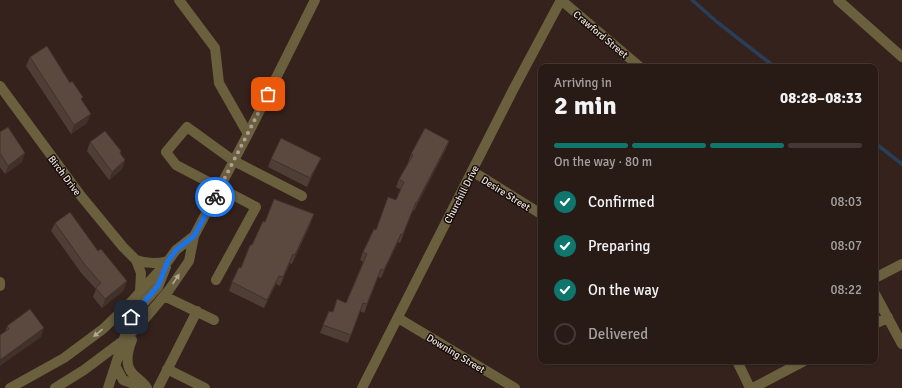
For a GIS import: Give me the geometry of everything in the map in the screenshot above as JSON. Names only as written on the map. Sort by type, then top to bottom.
[{"type":"street","points":[[179,0],[215,48],[219,83],[248,134]]},
{"type":"street","points":[[55,388],[84,370],[124,340],[164,296],[189,261],[194,236],[248,134],[315,0]]},
{"type":"street","name":"Crawford Street","points":[[561,0],[636,64]]},
{"type":"street","name":"Churchill Drive","points":[[362,388],[561,0]]},
{"type":"street","points":[[838,0],[902,56]]},
{"type":"street","name":"Birch Drive","points":[[0,86],[81,196],[123,247],[136,260]]},
{"type":"street","points":[[216,280],[256,207],[176,165],[166,152],[187,127],[234,161],[302,196]]},
{"type":"street","name":"Desire Street","points":[[472,172],[538,212]]},
{"type":"street","points":[[10,388],[64,358],[82,345],[124,310],[176,250],[194,236]]},
{"type":"street","points":[[136,260],[157,264],[168,261]]},
{"type":"street","points":[[136,260],[141,273],[140,292]]},
{"type":"street","points":[[108,388],[131,317],[158,286],[168,261]]},
{"type":"street","points":[[878,276],[902,264]]},
{"type":"street","points":[[164,296],[214,320]]},
{"type":"street","points":[[878,299],[902,344]]},
{"type":"street","points":[[158,388],[196,311]]},
{"type":"street","points":[[878,322],[888,317]]},
{"type":"street","name":"Downing Street","points":[[398,318],[514,388]]},
{"type":"street","points":[[136,328],[127,354],[128,364],[132,373],[141,379],[146,388]]},
{"type":"street","points":[[738,364],[750,388]]},
{"type":"street","points":[[753,388],[798,364]]},
{"type":"street","points":[[116,367],[123,380],[146,388]]},
{"type":"street","points":[[167,369],[205,388]]},
{"type":"street","points":[[0,388],[19,382]]},
{"type":"building","points":[[47,46],[70,83],[72,81],[83,97],[81,99],[91,114],[74,125],[30,57]]},
{"type":"building","points":[[8,127],[25,153],[8,166],[0,153],[0,132]]},
{"type":"building","points":[[425,128],[449,141],[416,202],[403,234],[401,234],[384,270],[381,269],[367,304],[363,303],[351,335],[323,325],[329,311],[333,312],[337,299],[346,303],[367,254],[363,252],[374,229],[376,230],[388,197],[396,200],[404,182],[399,179],[413,155],[411,154]]},
{"type":"building","points":[[105,131],[121,151],[120,153],[125,160],[112,172],[90,142]]},
{"type":"building","points":[[281,138],[321,158],[310,178],[271,159]]},
{"type":"building","points":[[274,199],[314,214],[283,277],[279,276],[267,300],[232,282],[239,267],[241,268],[250,245],[252,245],[263,221],[265,222]]},
{"type":"building","points":[[70,212],[98,251],[101,249],[127,281],[105,299],[96,288],[101,283],[85,265],[55,223]]},
{"type":"building","points":[[30,309],[44,328],[0,360],[0,335],[9,329],[7,326]]},
{"type":"waterway","points":[[692,0],[717,22],[771,64]]},
{"type":"waterway","points":[[878,145],[902,164]]},
{"type":"way so far","points":[[215,197],[268,94]]},
{"type":"route","points":[[131,317],[158,286],[168,261],[176,250],[194,236],[215,197]]}]
